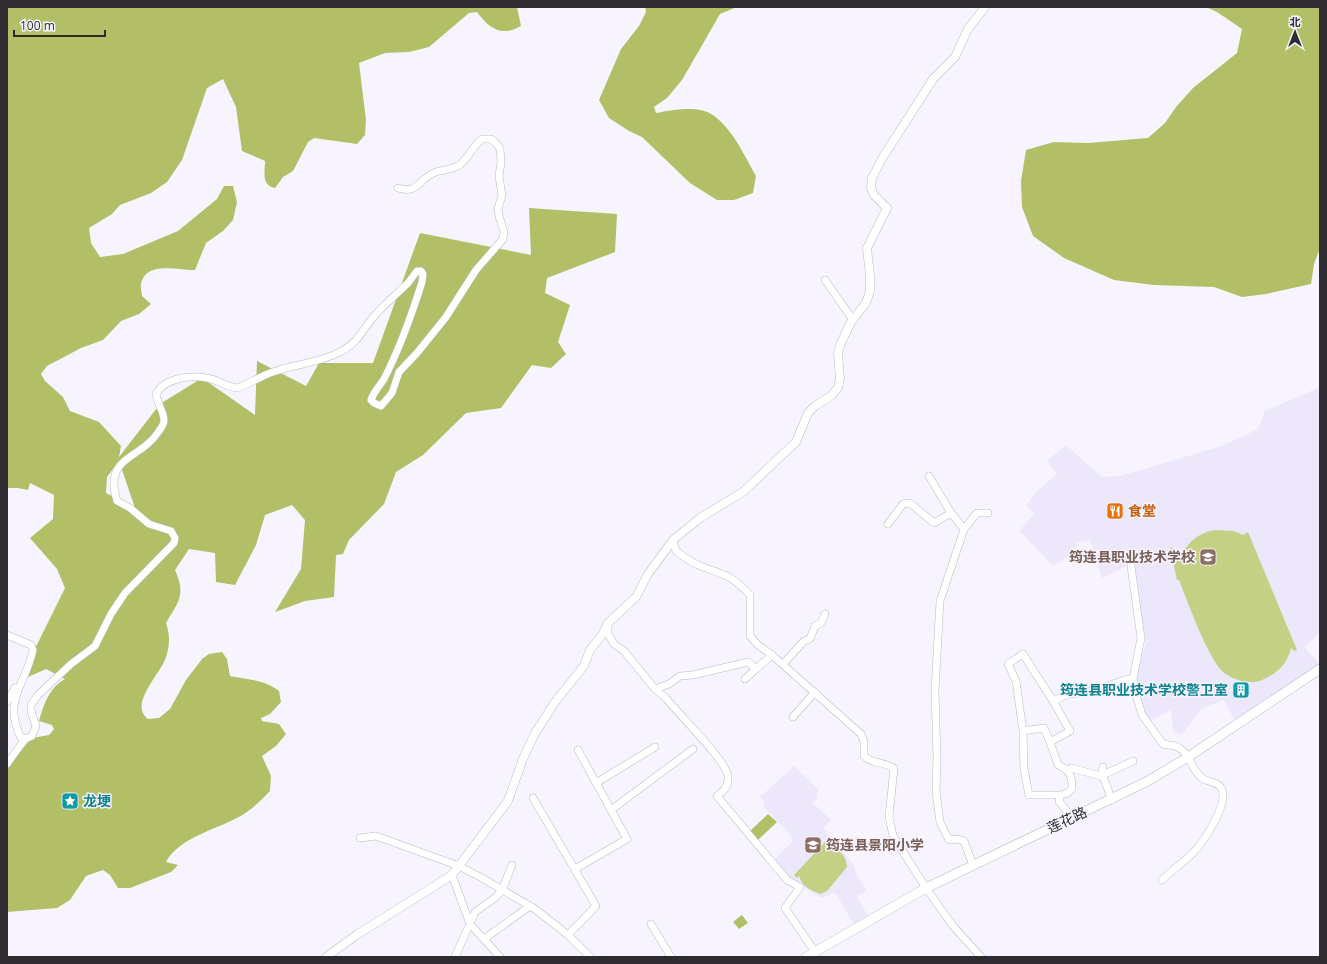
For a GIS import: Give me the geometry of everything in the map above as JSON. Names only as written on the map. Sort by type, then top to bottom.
[{"type":"main road","name":"莲花路","points":[[806,957],[926,888],[1112,800],[1188,757],[1320,669]]},
{"type":"street","points":[[326,957],[358,934],[452,874],[508,801],[523,759],[534,735],[555,702],[584,666],[590,650],[602,635],[608,622],[636,597],[648,574],[674,540],[700,518],[743,492],[796,442],[808,413],[815,406],[832,396],[838,388],[840,378],[838,353],[841,343],[853,320],[866,303],[870,291],[867,248],[887,208],[874,195],[871,188],[872,178],[882,157],[933,79],[955,57],[968,29],[985,7]]},
{"type":"street","points":[[7,764],[25,739],[32,736],[36,726],[31,711],[32,705],[38,695],[71,664],[95,646],[111,614],[126,593],[174,544],[175,538],[171,530],[148,524],[130,508],[117,502],[114,490],[113,479],[118,468],[126,459],[145,447],[163,426],[164,419],[156,394],[159,388],[169,381],[199,377],[210,378],[237,388],[244,386],[252,380],[265,374],[290,366],[320,360],[342,352],[360,337],[371,319],[417,271],[422,271],[422,282],[416,300],[384,380],[373,394],[371,400],[382,406],[392,393],[399,372],[417,353],[446,317],[476,270],[503,239],[504,232],[498,216],[498,208],[502,196],[499,176],[501,162],[500,149],[497,144],[490,139],[482,139],[473,146],[462,163],[455,168],[435,172],[414,188],[405,190],[398,188]]},
{"type":"street","points":[[825,280],[853,320]]},
{"type":"street","points":[[929,476],[951,513],[964,529]]},
{"type":"street","points":[[888,524],[903,504],[910,503],[934,524],[951,513]]},
{"type":"street","points":[[974,865],[964,841],[958,838],[948,840],[940,822],[936,792],[937,758],[935,692],[940,601],[964,529],[976,512],[988,513]]},
{"type":"street","points":[[674,540],[676,551],[701,567],[727,575],[738,582],[750,595],[750,636],[758,645],[783,664],[861,734],[864,742],[864,756],[868,760],[888,764],[894,768],[889,817],[890,828],[926,888],[953,926],[981,957]]},
{"type":"street","points":[[1131,566],[1141,638],[1133,679],[1135,692],[1142,715],[1163,744],[1175,746],[1188,757],[1194,769],[1202,779],[1219,785],[1222,789],[1223,797],[1216,819],[1194,852],[1162,880]]},
{"type":"street","points":[[783,664],[804,641],[810,639],[815,626],[821,623],[826,614]]},
{"type":"street","points":[[608,622],[608,634],[614,644],[624,651],[655,689],[666,698],[720,762],[728,774],[728,785],[724,791],[717,796],[788,880],[800,887],[785,908],[815,952]]},
{"type":"street","points":[[7,635],[31,645],[33,650],[22,677],[15,700],[13,717],[21,738],[25,739]]},
{"type":"street","points":[[1023,731],[1044,728],[1058,764],[1066,768],[1071,774],[1072,788],[1068,793],[1060,795],[1028,795],[1024,769],[1023,731],[1016,681],[1008,664],[1024,654],[1070,731],[1050,742]]},
{"type":"street","points":[[745,679],[772,655]]},
{"type":"street","points":[[655,689],[669,684],[680,676],[693,675],[748,662],[756,669]]},
{"type":"street","points":[[7,702],[22,677]]},
{"type":"street","points":[[1053,701],[1068,694],[1088,692],[1128,679],[1130,688],[1135,692]]},
{"type":"street","points":[[793,717],[815,692]]},
{"type":"street","points":[[596,783],[655,747]]},
{"type":"street","points":[[611,810],[693,749]]},
{"type":"street","points":[[575,869],[627,839],[578,750]]},
{"type":"street","points":[[1071,768],[1103,776],[1133,761]]},
{"type":"street","points":[[1103,767],[1103,776],[1112,800]]},
{"type":"street","points":[[1060,795],[1059,801],[1072,818]]},
{"type":"street","points":[[532,798],[596,906],[568,935]]},
{"type":"street","points":[[360,838],[376,836],[459,866],[530,906],[568,935],[590,957]]},
{"type":"street","points":[[455,957],[469,922],[475,912],[496,897],[502,890],[512,865]]},
{"type":"street","points":[[452,874],[469,922],[500,957]]},
{"type":"street","points":[[484,939],[530,906]]},
{"type":"street","points":[[650,924],[671,957]]},
{"type":"shaded area","name":"筠连县职业技术学校","points":[[1320,387],[1320,633],[1304,647],[1320,664],[1235,721],[1224,700],[1202,708],[1182,735],[1173,731],[1171,710],[1150,721],[1143,711],[1136,678],[1146,641],[1131,564],[1102,578],[1090,540],[1077,542],[1076,551],[1053,566],[1019,531],[1035,513],[1026,506],[1035,493],[1057,474],[1047,461],[1066,445],[1102,477],[1120,476],[1222,446],[1258,429],[1265,411]]},
{"type":"shaded area","name":"筠连县景阳小学","points":[[794,766],[819,790],[816,796],[817,799],[813,803],[831,820],[824,827],[825,830],[853,864],[857,876],[867,891],[857,896],[869,918],[854,925],[835,892],[823,898],[816,895],[785,875],[773,861],[793,841],[788,832],[763,806],[765,804],[760,797]]},
{"type":"green space","points":[[7,7],[517,7],[521,26],[514,29],[508,31],[496,30],[491,27],[477,12],[469,13],[429,47],[409,52],[385,53],[359,63],[366,120],[365,135],[357,144],[314,138],[308,142],[293,171],[283,177],[275,188],[266,181],[264,174],[265,161],[242,151],[236,107],[223,79],[207,88],[182,160],[167,182],[151,193],[120,205],[112,214],[89,228],[91,243],[100,257],[123,254],[178,231],[217,199],[224,186],[233,186],[237,202],[233,220],[223,231],[206,243],[195,270],[164,268],[149,272],[144,277],[141,287],[142,296],[151,304],[139,314],[121,321],[103,340],[81,348],[47,366],[41,374],[45,381],[63,397],[70,411],[99,422],[121,446],[119,457],[160,404],[202,378],[255,415],[257,361],[306,386],[319,363],[373,363],[420,233],[531,255],[529,208],[617,214],[615,252],[547,278],[545,293],[570,305],[558,342],[566,354],[551,368],[532,365],[501,408],[466,413],[423,455],[396,472],[384,504],[349,540],[343,554],[336,555],[334,597],[305,601],[275,612],[301,569],[305,520],[292,505],[265,515],[256,545],[235,585],[216,582],[215,553],[189,549],[175,570],[180,586],[180,598],[166,623],[169,644],[166,657],[144,697],[142,705],[143,713],[148,719],[159,718],[170,709],[186,680],[202,659],[209,654],[222,652],[227,659],[230,676],[256,680],[268,684],[279,691],[281,702],[270,714],[261,718],[262,721],[279,724],[286,734],[276,746],[262,756],[271,776],[270,791],[255,806],[244,814],[191,839],[172,853],[166,862],[178,865],[171,872],[130,888],[118,888],[110,875],[103,870],[86,876],[70,900],[57,908],[7,912],[7,769],[8,765],[32,738],[49,735],[54,729],[52,725],[39,721],[45,703],[51,692],[65,679],[46,669],[19,681],[65,588],[57,569],[30,538],[53,519],[54,495],[30,483],[28,490],[7,488]],"holes":[[[119,461],[135,508],[106,493],[107,477]]]},
{"type":"green space","points":[[645,7],[737,7],[720,14],[682,80],[667,98],[654,107],[656,113],[684,109],[705,111],[725,126],[737,142],[756,176],[753,193],[734,200],[717,200],[690,183],[642,137],[629,131],[609,118],[599,100],[621,49],[639,26],[646,12]]},
{"type":"green space","points":[[1206,7],[1320,7],[1320,248],[1314,264],[1311,284],[1266,294],[1242,297],[1214,287],[1154,285],[1114,280],[1064,258],[1033,236],[1022,207],[1021,181],[1026,150],[1054,142],[1088,143],[1148,138],[1165,123],[1176,107],[1193,88],[1237,53],[1242,29],[1217,12]]},
{"type":"green space","points":[[1215,530],[1234,531],[1243,535],[1248,532],[1297,650],[1294,651],[1291,648],[1282,667],[1259,681],[1248,682],[1236,679],[1222,671],[1216,664],[1192,614],[1179,580],[1177,580],[1170,547],[1182,554],[1188,545],[1200,535]]},
{"type":"green space","points":[[768,814],[777,822],[757,841],[749,832]]},
{"type":"green space","points":[[826,841],[829,845],[828,847],[836,849],[842,853],[847,867],[827,891],[821,894],[808,888],[802,883],[799,876],[797,878],[794,875]]},
{"type":"green space","points":[[742,915],[748,923],[739,929],[733,922]]},
{"type":"place","name":"食堂","points":[[1115,511]]},
{"type":"place","name":"筠连县职业技术学校","points":[[1208,557]]},
{"type":"place","name":"筠连县职业技术学校警卫室","points":[[1241,690]]},
{"type":"place","name":"龙埂","points":[[70,801]]},
{"type":"place","name":"筠连县景阳小学","points":[[813,845]]}]
